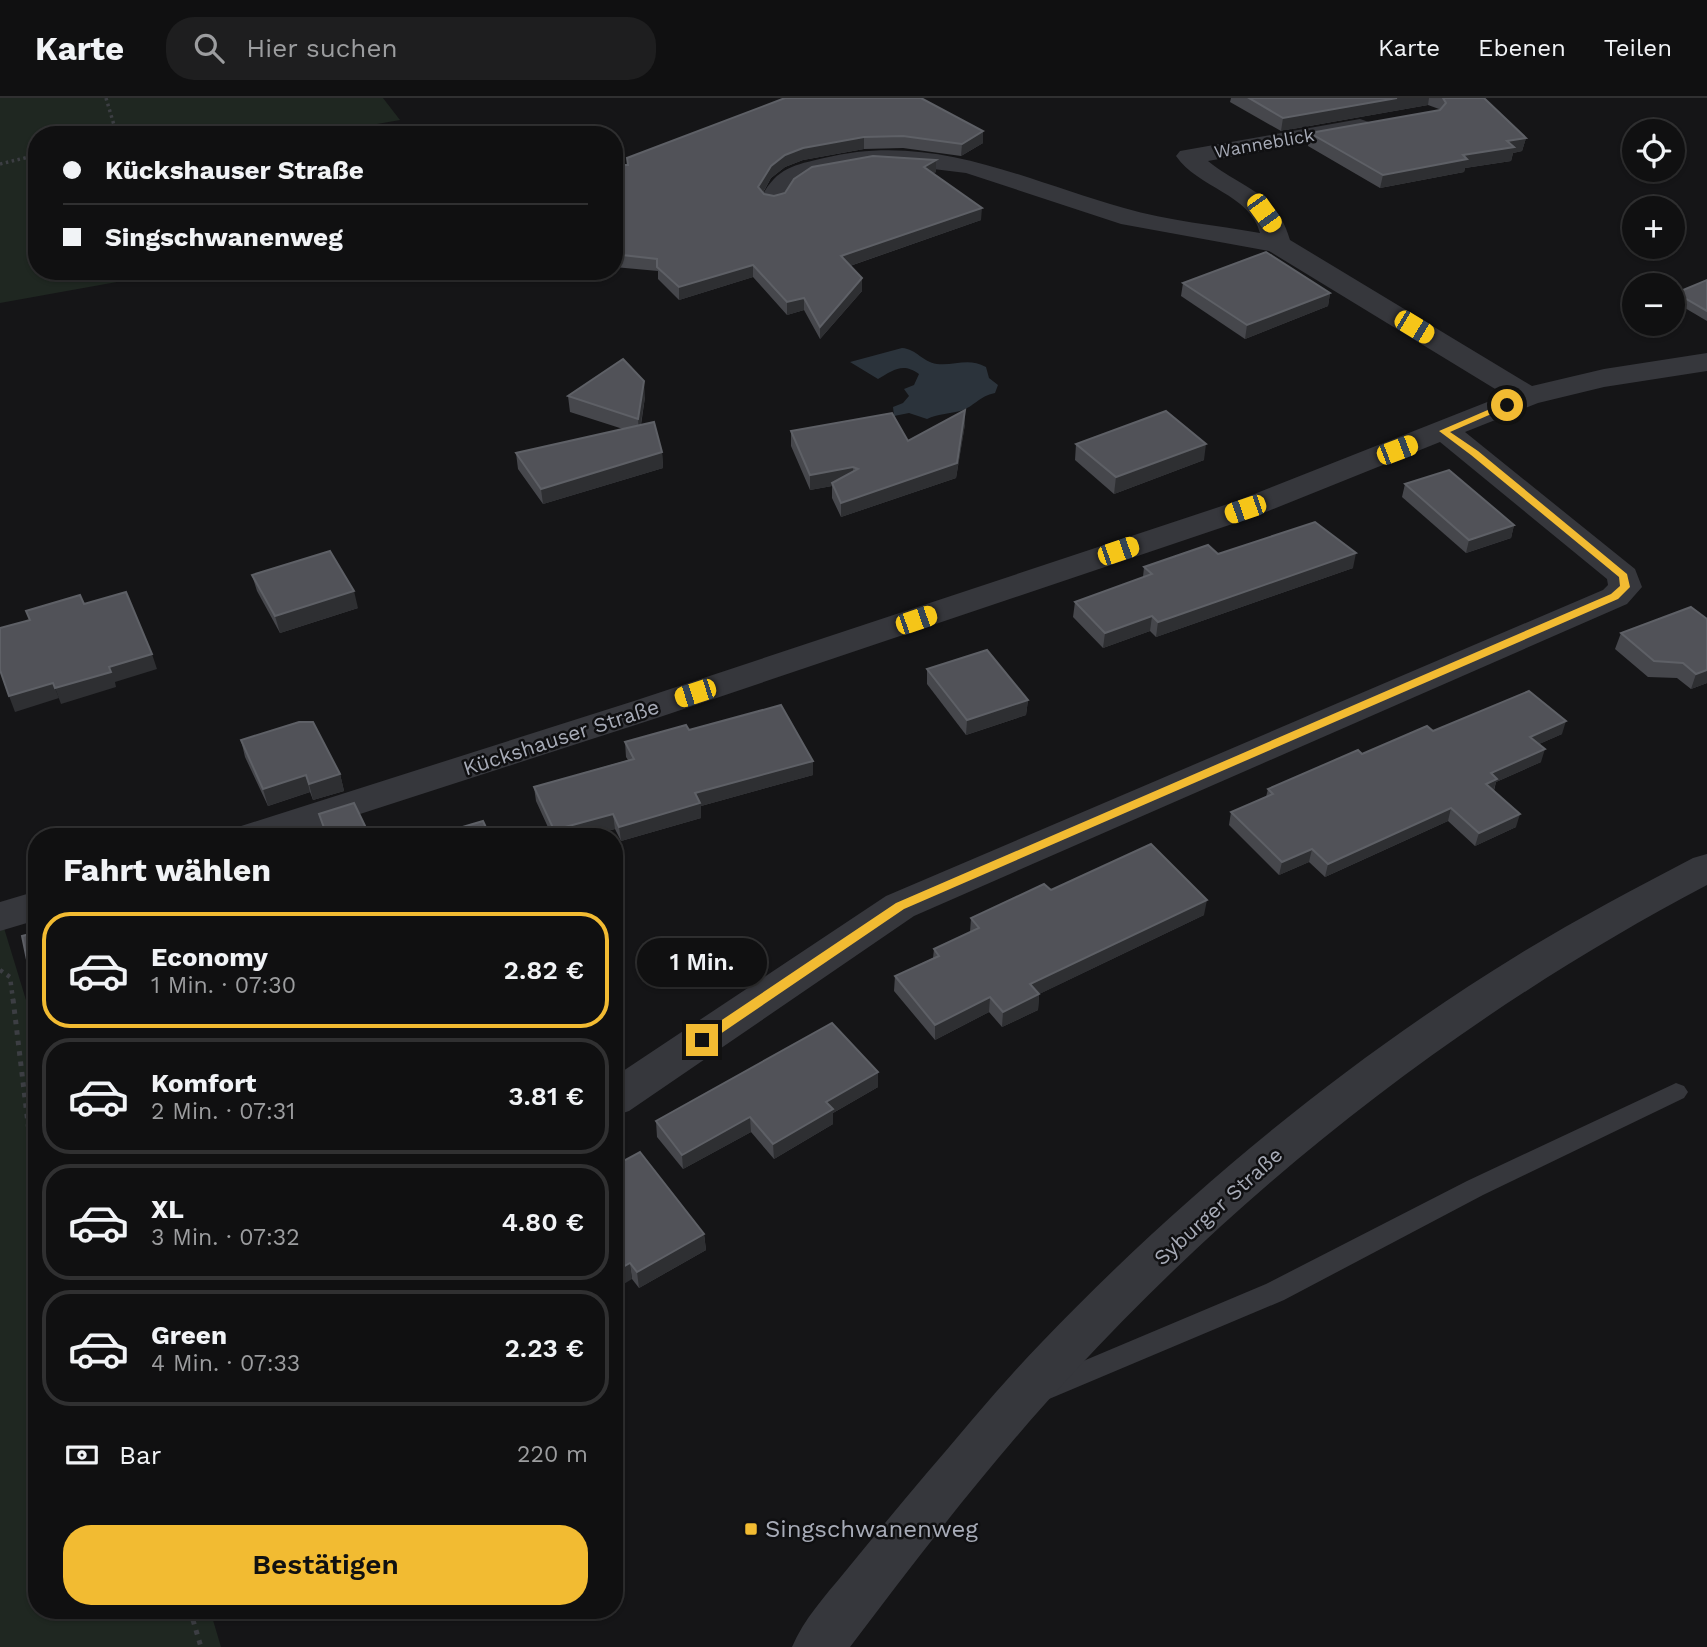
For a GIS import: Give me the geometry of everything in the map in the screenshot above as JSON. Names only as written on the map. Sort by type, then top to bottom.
[{"type":"street","name":"Wanneblick","points":[[1278,244],[1275,227],[1254,199],[1198,167],[1189,156],[1390,122]]},
{"type":"street","points":[[774,198],[781,184],[802,171],[834,163],[873,158],[917,159],[970,166],[1121,216],[1278,244],[1528,396]]},
{"type":"street","name":"Kückshauser Straße","points":[[276,828],[672,701],[1219,518],[1528,396],[1604,378],[1707,362]]},
{"type":"street","points":[[623,1093],[900,906],[1615,597],[1625,587],[1623,576],[1610,564],[1475,453],[1444,431]]},
{"type":"street","name":"Syburger Straße","points":[[818,1647],[895,1546],[1066,1348],[1206,1214],[1286,1143],[1364,1081],[1540,960],[1621,912],[1707,869]]},
{"type":"street","points":[[0,917],[28,908]]},
{"type":"lane","points":[[1019,1401],[1275,1292],[1475,1188],[1675,1092]]},
{"type":"path","points":[[106,98],[114,126]]},
{"type":"path","points":[[0,164],[28,157]]},
{"type":"path","points":[[0,970],[10,977],[28,1124]]},
{"type":"path","points":[[193,1619],[201,1647]]},
{"type":"shaded area","points":[[0,98],[383,98],[400,120],[366,126],[28,126],[28,280],[128,280],[0,303]]},
{"type":"shaded area","points":[[902,348],[937,364],[967,362],[986,367],[989,378],[998,385],[995,393],[960,411],[927,419],[909,413],[894,416],[893,407],[903,403],[909,396],[904,389],[914,385],[919,374],[903,368],[893,370],[878,379],[850,362]]},
{"type":"shaded area","points":[[4,928],[28,1007],[28,1619],[213,1619],[221,1647],[0,1647],[0,929]]},
{"type":"building","points":[[785,98],[921,98],[983,131],[962,144],[903,136],[864,137],[803,148],[785,155],[771,166],[758,187],[764,194],[774,196],[785,193],[794,179],[812,167],[873,156],[936,160],[924,167],[982,208],[841,256],[862,278],[820,327],[804,298],[787,302],[753,265],[679,287],[657,267],[657,259],[623,255],[623,165],[628,165],[627,158]]},
{"type":"building","points":[[1249,98],[1397,98],[1283,118]]},
{"type":"building","points":[[1443,98],[1484,98],[1526,138],[1507,141],[1514,147],[1463,155],[1467,159],[1383,175],[1310,133],[1440,110],[1446,103]]},
{"type":"building","points":[[1266,252],[1330,293],[1247,325],[1183,283]]},
{"type":"building","points":[[1707,280],[1707,311],[1685,298],[1685,289]]},
{"type":"building","points":[[623,359],[644,381],[638,419],[568,396]]},
{"type":"building","points":[[965,410],[957,463],[841,503],[832,483],[858,469],[853,467],[810,475],[791,431],[892,413],[908,441]]},
{"type":"building","points":[[1166,411],[1206,444],[1116,477],[1076,444]]},
{"type":"building","points":[[654,422],[662,452],[541,489],[516,453]]},
{"type":"building","points":[[1449,470],[1514,525],[1469,540],[1405,484]]},
{"type":"building","points":[[1315,522],[1356,553],[1158,622],[1152,616],[1105,633],[1075,602],[1152,574],[1144,567],[1208,545],[1218,554]]},
{"type":"building","points":[[330,551],[354,591],[275,616],[252,575]]},
{"type":"building","points":[[126,592],[152,654],[109,667],[111,672],[55,688],[53,683],[9,696],[0,670],[0,628],[30,620],[26,611],[80,595],[84,604]]},
{"type":"building","points":[[1691,607],[1707,619],[1707,670],[1696,674],[1683,663],[1654,661],[1621,633]]},
{"type":"building","points":[[987,650],[1028,700],[967,720],[927,669]]},
{"type":"building","points":[[1529,691],[1566,721],[1530,737],[1545,749],[1491,773],[1497,779],[1486,784],[1520,814],[1479,833],[1451,808],[1328,864],[1312,849],[1282,862],[1231,812],[1273,794],[1268,789],[1358,750],[1362,754],[1427,726],[1433,731]]},
{"type":"building","points":[[781,705],[813,761],[695,793],[700,803],[619,827],[613,814],[553,828],[534,787],[634,759],[625,742],[686,725],[689,730]]},
{"type":"building","points":[[299,722],[313,722],[340,774],[309,784],[306,775],[263,789],[241,740]]},
{"type":"building","points":[[354,803],[366,828],[324,828],[319,814]]},
{"type":"building","points":[[483,821],[486,828],[459,828]]},
{"type":"building","points":[[1151,844],[1207,900],[1030,984],[1039,994],[1003,1012],[990,997],[935,1025],[895,976],[939,956],[934,949],[979,928],[971,918],[1044,884],[1051,890]]},
{"type":"building","points":[[28,934],[28,965],[22,936]]},
{"type":"building","points":[[832,1023],[878,1072],[826,1102],[833,1109],[773,1144],[750,1117],[682,1155],[656,1121]]},
{"type":"building","points":[[640,1152],[704,1234],[637,1272],[630,1263],[623,1267],[623,1161]]},
{"type":"place","name":"Singschwanenweg","points":[[751,1529]]},
{"type":"route","points":[[702,1040],[900,906],[1615,597],[1625,587],[1623,576],[1475,453],[1444,431],[1507,405]]}]
